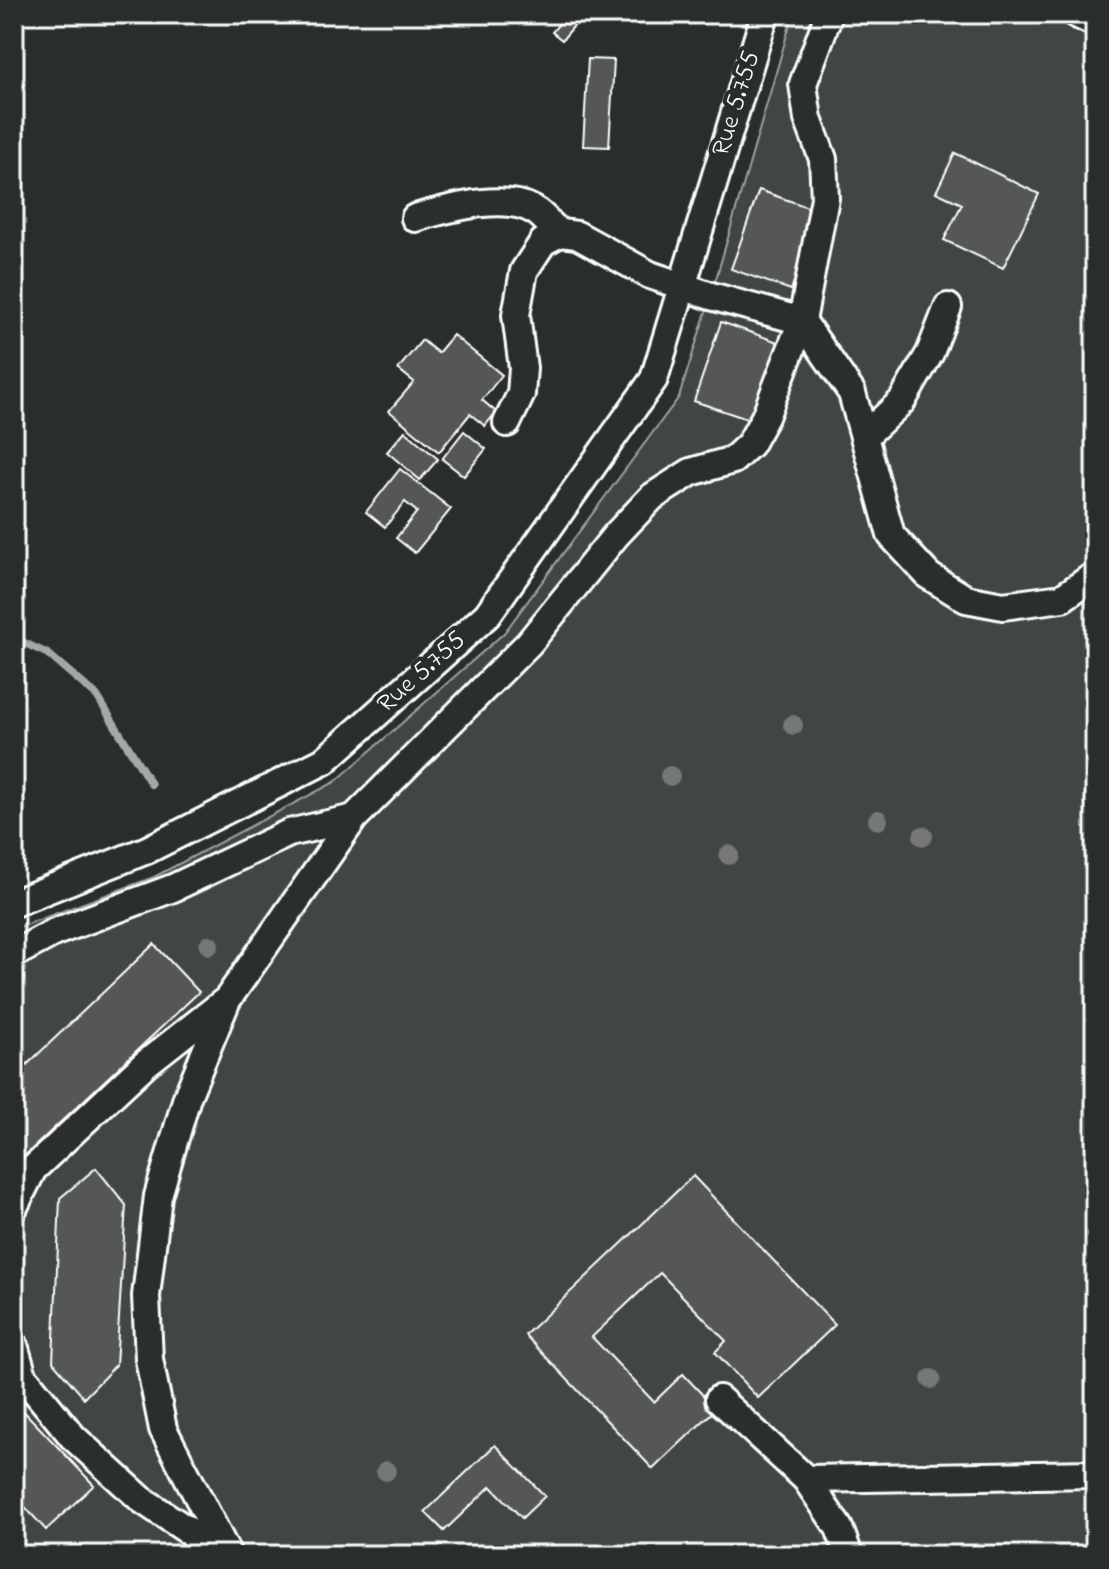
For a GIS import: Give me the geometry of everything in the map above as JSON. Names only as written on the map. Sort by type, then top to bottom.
[{"type":"lane","name":"Rue 5.755","points":[[14,903],[147,850],[324,761],[487,615],[654,379],[765,14]]},
{"type":"lane","points":[[226,1555],[163,1429],[149,1359],[146,1296],[158,1196],[187,1097],[227,1000],[354,818],[529,643],[616,535],[652,497],[691,472],[733,460],[750,444],[765,417],[802,321],[825,198],[823,159],[808,119],[803,84],[829,14]]},
{"type":"lane","points":[[1076,14],[1095,23]]},
{"type":"lane","points":[[415,218],[465,204],[502,203],[535,210],[560,233]]},
{"type":"lane","points":[[507,423],[521,394],[523,368],[516,315],[524,271],[543,242],[560,233],[577,235],[650,275],[711,296],[802,321],[852,393],[891,535],[929,576],[966,599],[1003,606],[1062,598],[1095,575]]},
{"type":"lane","points":[[865,436],[902,401],[930,353],[948,307]]},
{"type":"lane","points":[[14,954],[55,932],[173,888],[289,833],[354,818]]},
{"type":"lane","points":[[14,1207],[33,1169],[144,1065],[227,1000]]},
{"type":"lane","points":[[14,1345],[23,1376],[73,1437],[141,1499],[226,1555]]},
{"type":"lane","points":[[719,1399],[806,1479],[839,1528],[849,1555]]},
{"type":"lane","points":[[806,1479],[1095,1474]]},
{"type":"shaded area","points":[[793,14],[1095,14],[1095,1555],[14,1555],[14,929],[154,877],[335,782],[504,633],[679,397]]},
{"type":"building","points":[[567,14],[579,20],[562,40],[552,32]]},
{"type":"building","points":[[588,59],[614,60],[609,147],[583,146]]},
{"type":"building","points":[[955,153],[1039,194],[1003,268],[944,240],[962,204],[936,192]]},
{"type":"building","points":[[759,190],[819,211],[791,290],[731,269]]},
{"type":"building","points":[[721,322],[781,343],[753,421],[694,401]]},
{"type":"building","points":[[453,335],[502,375],[482,400],[496,412],[485,426],[470,414],[439,452],[389,411],[414,382],[398,369],[422,340],[438,353]]},
{"type":"building","points":[[405,431],[438,459],[420,480],[387,452]]},
{"type":"building","points":[[464,431],[486,449],[464,476],[442,459]]},
{"type":"building","points":[[400,469],[451,509],[415,553],[396,538],[417,512],[405,502],[385,527],[366,512]]},
{"type":"building","points":[[154,944],[199,992],[14,1166],[14,1077]]},
{"type":"building","points":[[96,1168],[126,1205],[116,1365],[84,1398],[53,1362],[60,1198]]},
{"type":"building","points":[[693,1176],[835,1325],[758,1398],[715,1352],[726,1341],[660,1273],[592,1337],[654,1402],[683,1374],[716,1409],[653,1469],[525,1335]]},
{"type":"building","points":[[14,1401],[94,1485],[46,1530],[14,1495]]},
{"type":"building","points":[[495,1445],[545,1496],[522,1518],[491,1486],[444,1531],[425,1512]]},
{"type":"waterway","points":[[14,638],[48,654],[97,696],[151,784]]}]
